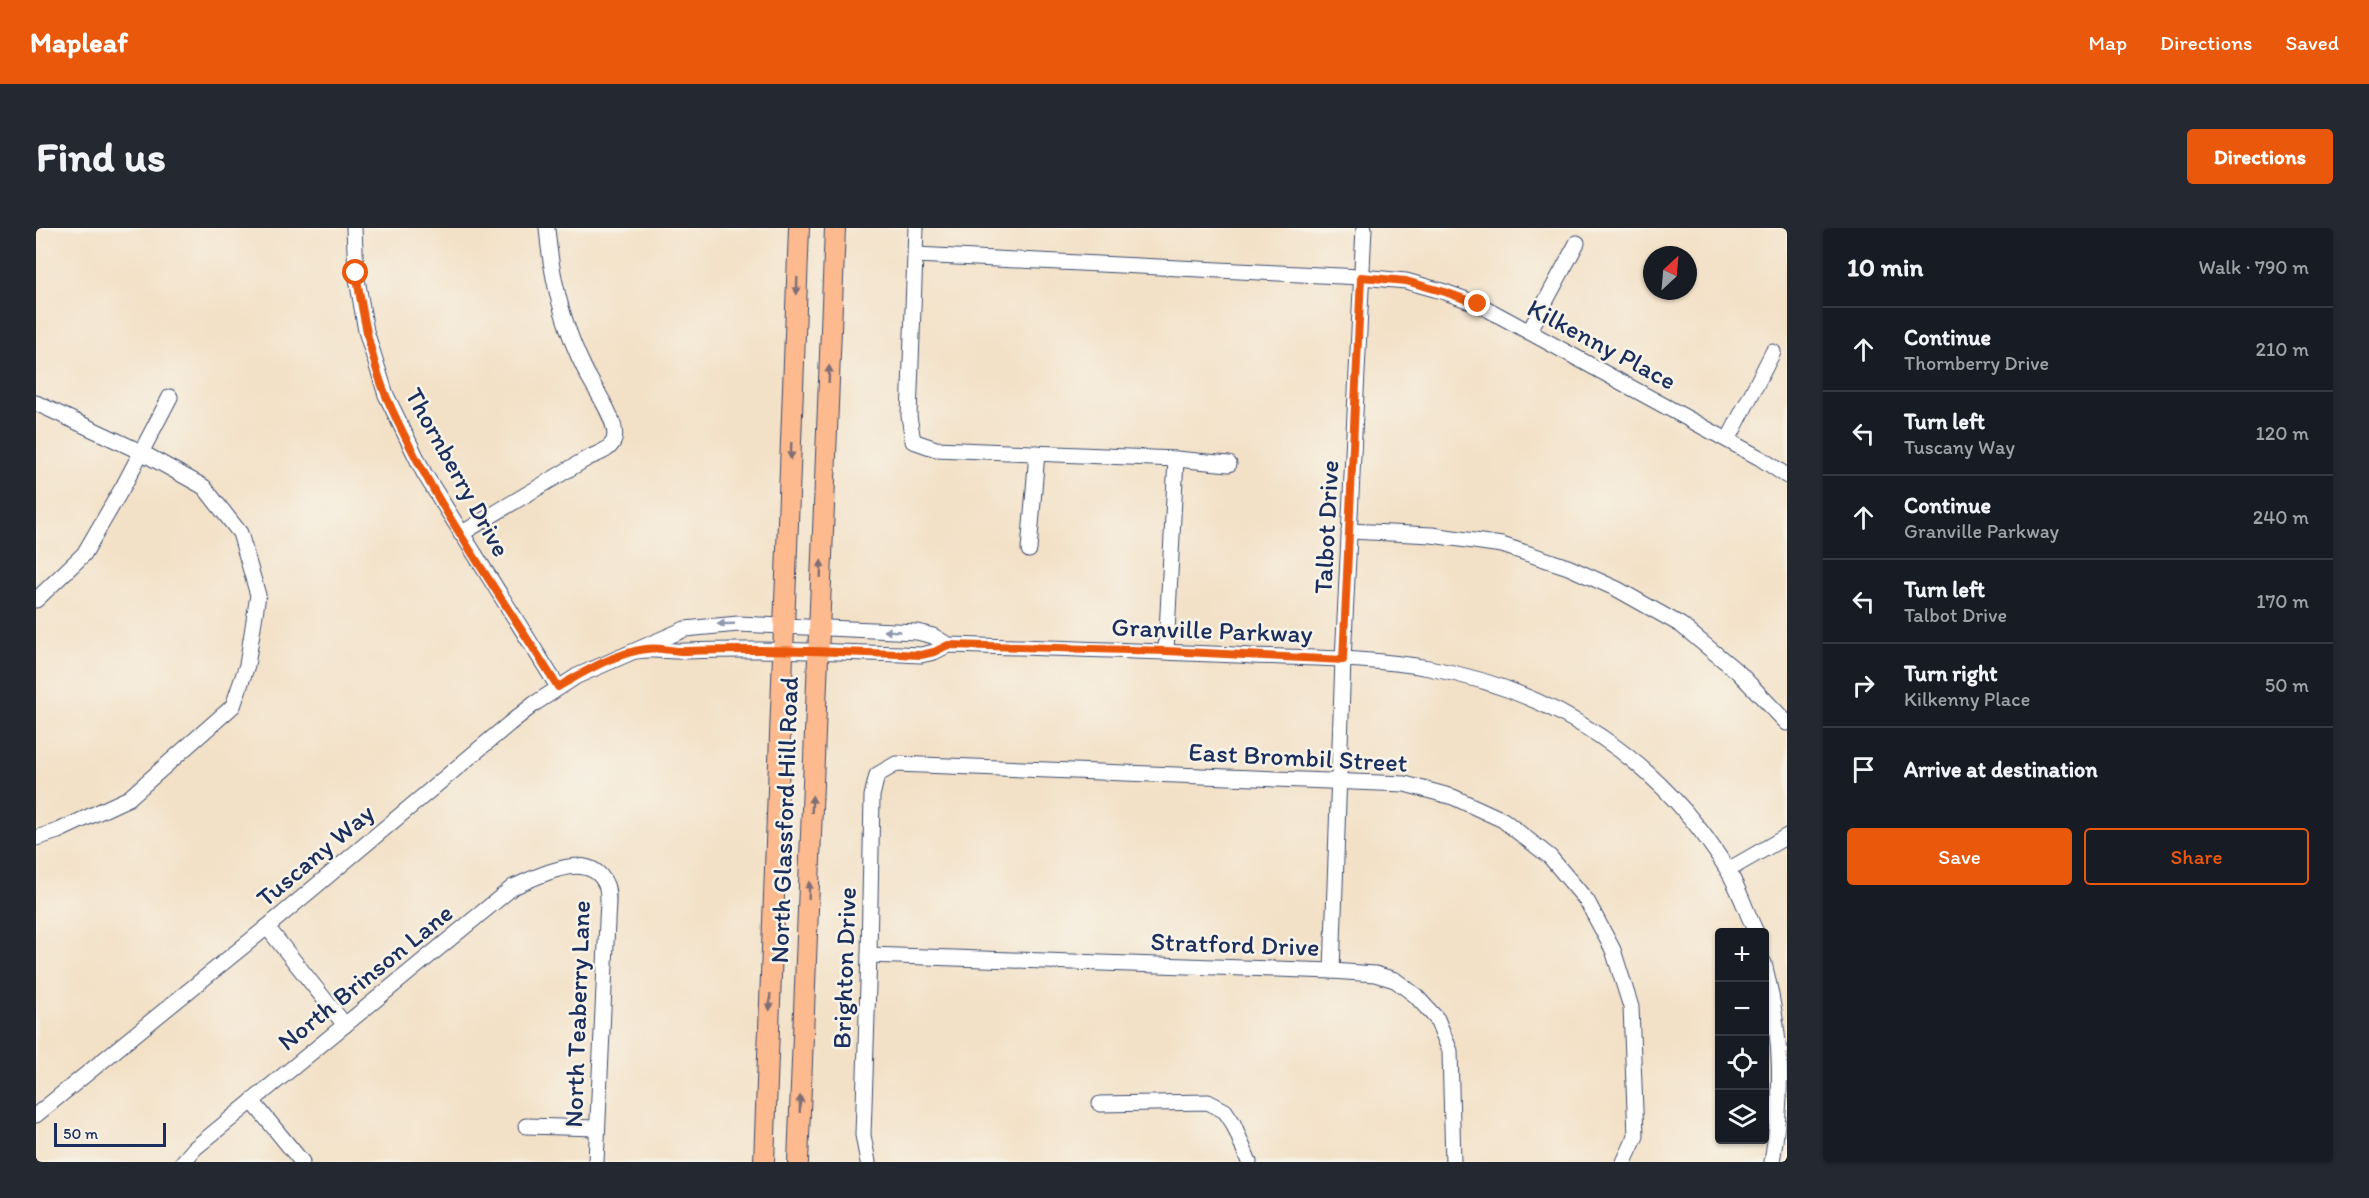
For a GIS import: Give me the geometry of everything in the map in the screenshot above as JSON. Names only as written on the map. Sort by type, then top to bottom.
[{"type":"main road","name":"North Glassford Hill Road","points":[[764,1162],[799,228]]},
{"type":"main road","name":"North Glassford Hill Road","points":[[798,1162],[835,228]]},
{"type":"street","name":"Thornberry Drive","points":[[354,228],[356,273],[366,331],[386,395],[424,473],[558,687]]},
{"type":"street","points":[[461,534],[554,476],[605,450],[613,442],[616,428],[586,372],[570,334],[552,270],[547,228]]},
{"type":"street","points":[[916,228],[909,416],[913,441],[936,448],[1176,459],[1229,464]]},
{"type":"street","name":"Talbot Drive","points":[[1332,971],[1343,660],[1364,228]]},
{"type":"street","points":[[1529,332],[1577,243]]},
{"type":"street","name":"Kilkenny Place","points":[[916,255],[1406,281],[1478,304],[1728,440],[1787,476]]},
{"type":"street","points":[[1728,440],[1773,352]]},
{"type":"street","points":[[36,600],[84,554],[170,397]]},
{"type":"street","points":[[36,404],[68,416],[141,452],[204,487],[240,533],[258,595],[247,665],[233,706],[129,798],[58,831],[36,838]]},
{"type":"street","points":[[1029,550],[1037,453]]},
{"type":"street","points":[[1166,651],[1176,459]]},
{"type":"street","points":[[1349,531],[1432,535],[1502,545],[1568,567],[1617,589],[1681,625],[1739,673],[1787,723]]},
{"type":"street","name":"Tuscany Way","points":[[36,1115],[267,927],[508,724],[558,687],[597,666],[637,651],[674,633],[697,626],[738,624],[819,627]]},
{"type":"street","name":"Granville Parkway","points":[[819,627],[917,632],[933,636],[948,645]]},
{"type":"street","name":"Granville Parkway","points":[[818,651],[921,655],[948,645],[1166,651],[1343,660],[1429,668],[1494,685],[1548,704],[1598,733],[1642,766],[1685,811],[1728,870],[1754,928]]},
{"type":"street","name":"Tuscany Way","points":[[637,651],[723,648],[818,651]]},
{"type":"street","name":"East Brombil Street","points":[[877,775],[896,764],[1405,784],[1453,797],[1503,820],[1550,857],[1587,901],[1613,950],[1631,1007],[1636,1136],[1624,1162]]},
{"type":"street","name":"Brighton Drive","points":[[868,1162],[863,1135],[872,796],[877,775]]},
{"type":"street","points":[[1728,870],[1787,836]]},
{"type":"street","name":"North Brinson Lane","points":[[183,1162],[195,1148],[513,887],[561,868],[584,866],[596,871]]},
{"type":"street","name":"North Teaberry Lane","points":[[596,871],[606,885],[607,922],[596,1162]]},
{"type":"street","points":[[267,927],[345,1025]]},
{"type":"street","name":"Stratford Drive","points":[[869,955],[1332,971],[1375,974],[1395,980],[1415,995],[1437,1019],[1450,1051],[1453,1162]]},
{"type":"street","points":[[1769,982],[1775,1007],[1781,1066],[1780,1114],[1772,1162]]},
{"type":"street","points":[[252,1101],[302,1162]]},
{"type":"street","points":[[1100,1104],[1208,1102],[1225,1111],[1233,1123],[1249,1162]]},
{"type":"street","points":[[526,1126],[597,1128]]},
{"type":"route","points":[[356,273],[366,331],[386,395],[424,473],[558,687],[597,666],[646,649],[685,651],[723,648],[921,655],[948,645],[1166,651],[1343,660],[1361,277],[1406,281],[1478,304]]}]
